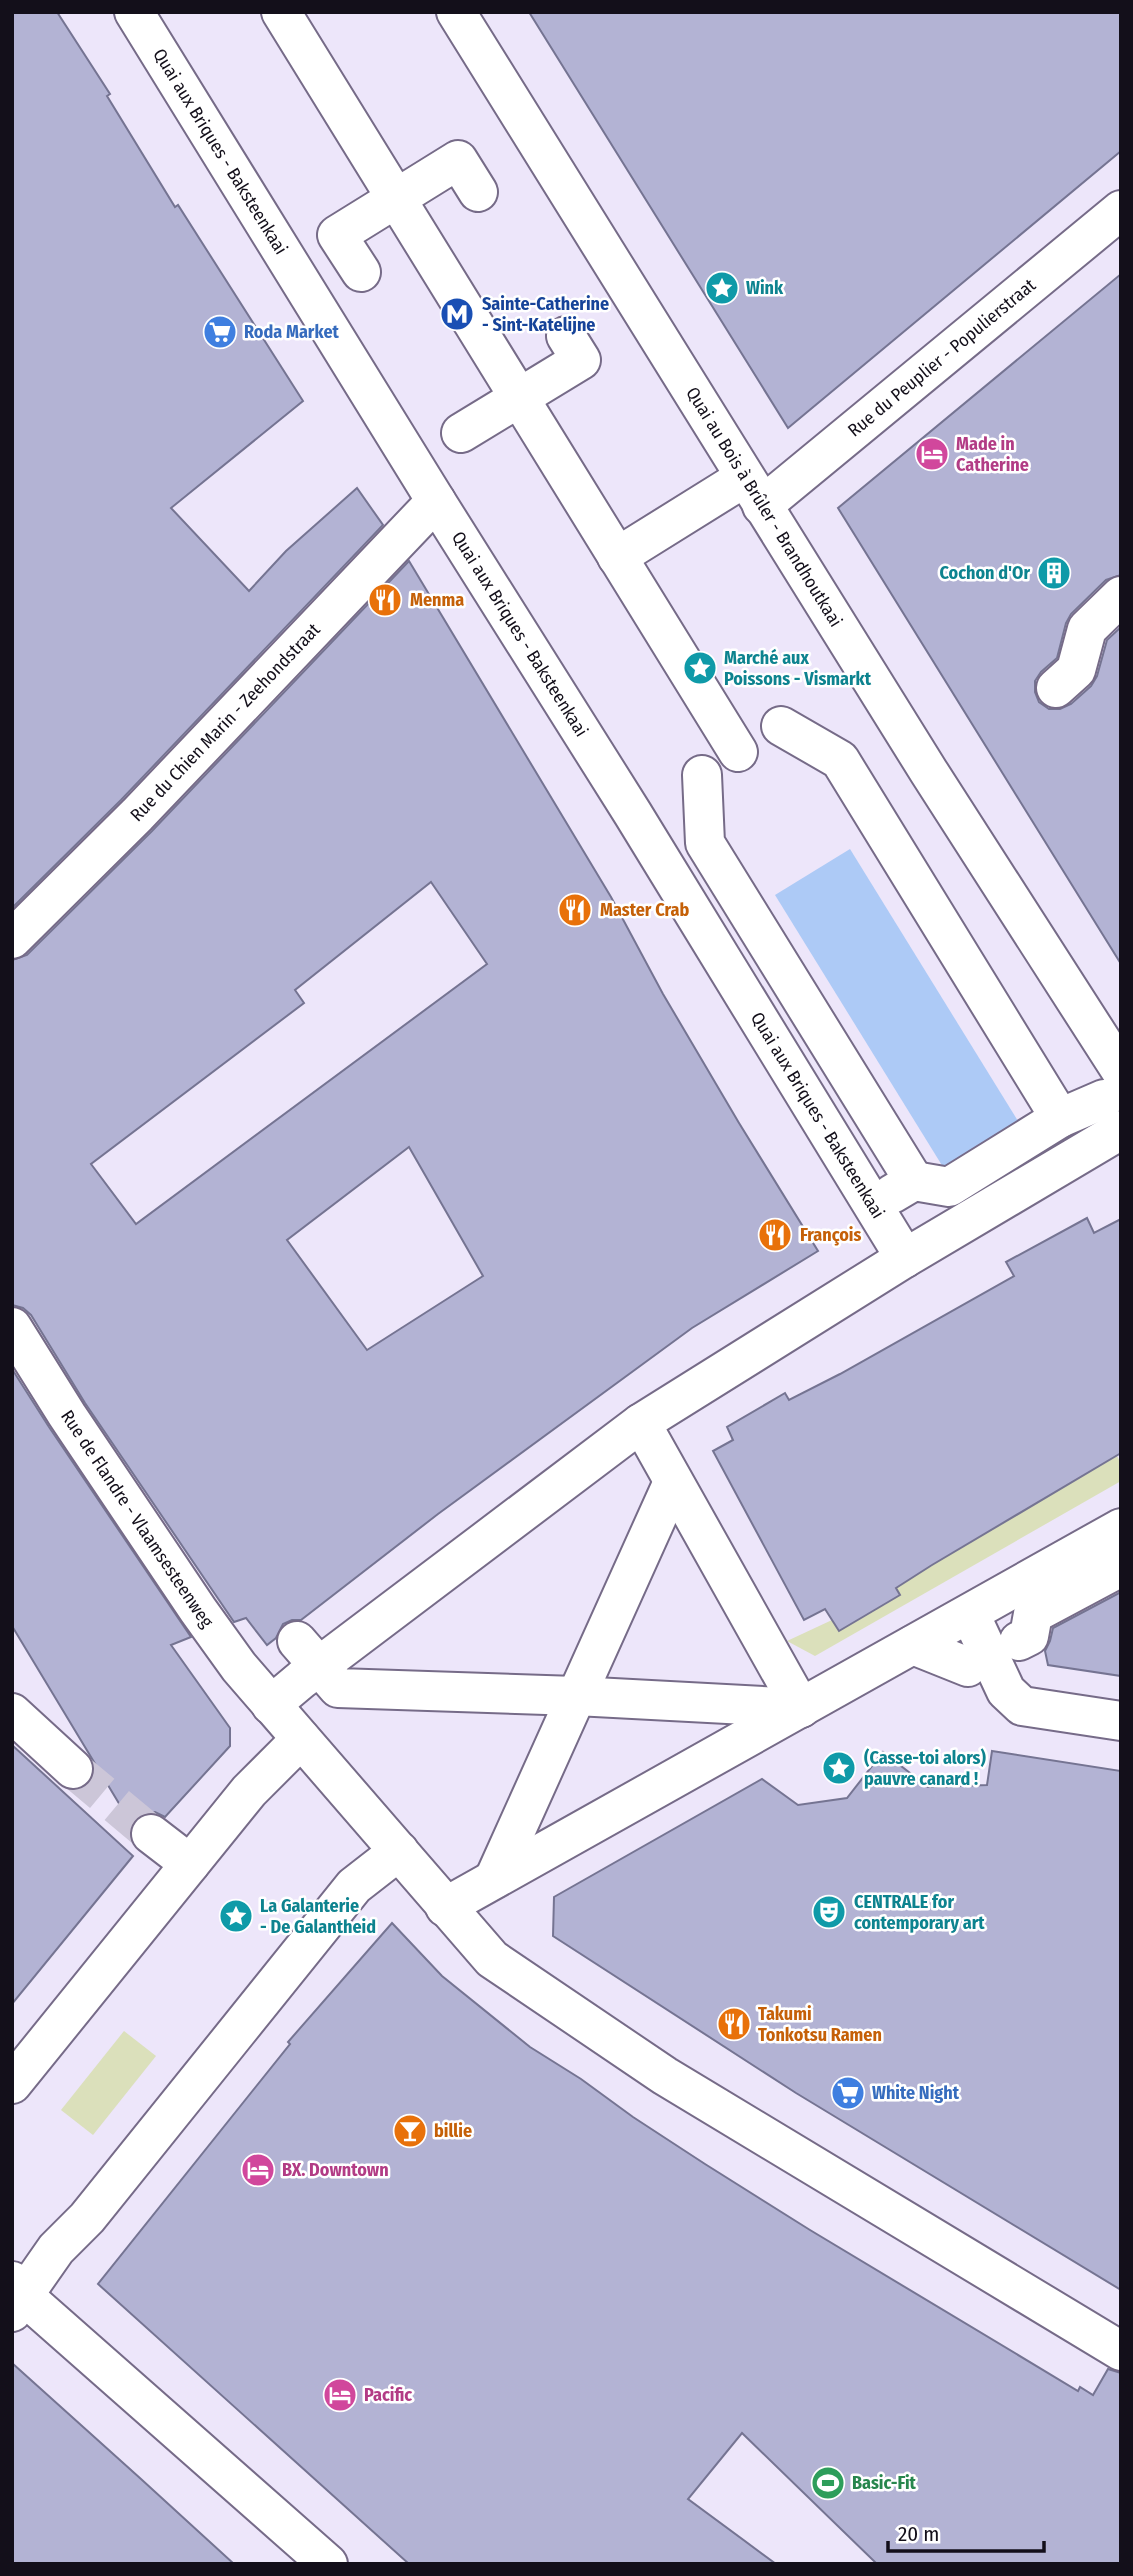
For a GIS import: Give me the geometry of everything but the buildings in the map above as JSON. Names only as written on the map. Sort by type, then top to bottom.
[{"type":"street","name":"Quai aux Briques - Baksteenkaai","points":[[134,12],[633,814],[905,1258]]},
{"type":"street","points":[[281,12],[738,752]]},
{"type":"street","name":"Quai au Bois à Brûler - Brandhoutkaai","points":[[456,12],[747,496],[929,772],[1115,1100]]},
{"type":"street","points":[[361,272],[337,235],[458,160],[478,192]]},
{"type":"street","name":"Rue du Peuplier - Populierstraat","points":[[617,557],[747,496],[1121,209]]},
{"type":"street","points":[[424,456],[455,424],[519,398],[581,360],[566,336]]},
{"type":"street","name":"Rue du Chien Marin - Zeehondstraat","points":[[12,939],[137,816],[436,501]]},
{"type":"street","points":[[1056,688],[1076,670],[1087,629],[1121,596]]},
{"type":"street","points":[[1060,1118],[840,760],[776,720],[738,752],[698,768],[705,843],[899,1190],[949,1187],[1060,1118],[1115,1100]]},
{"type":"street","points":[[271,1705],[308,1654],[640,1423],[905,1258],[1115,1100]]},
{"type":"street","name":"Rue de Flandre - Vlaamsesteenweg","points":[[12,1327],[67,1415],[239,1667],[399,1851],[444,1907],[492,1959],[665,2076],[1121,2351]]},
{"type":"street","points":[[640,1423],[673,1482],[726,1554],[801,1708]]},
{"type":"street","points":[[494,1879],[673,1482]]},
{"type":"street","points":[[444,1907],[1121,1528]]},
{"type":"street","points":[[1019,1641],[1029,1636],[1033,1614],[1121,1567]]},
{"type":"street","points":[[970,1614],[1006,1691],[1022,1706],[1121,1721]]},
{"type":"street","points":[[913,1645],[968,1667]]},
{"type":"street","points":[[308,1654],[338,1688],[576,1696],[801,1708]]},
{"type":"street","points":[[12,1713],[73,1769]]},
{"type":"street","points":[[12,2084],[249,1791],[301,1739]]},
{"type":"street","points":[[152,1834],[190,1864]]},
{"type":"street","points":[[328,2564],[16,2296],[87,2218],[354,1886],[399,1851]]},
{"type":"green space","points":[[1117,1456],[1121,1463],[1121,1481],[815,1656],[787,1641],[832,1620],[839,1631],[880,1601],[883,1606],[900,1595],[893,1582],[932,1566],[929,1560],[955,1545],[958,1550],[1008,1520],[1005,1514],[1072,1482]]},
{"type":"green space","points":[[124,2031],[156,2056],[93,2135],[61,2110]]},
{"type":"water","points":[[850,849],[1018,1121],[943,1167],[775,895]]},
{"type":"tunnel","points":[[73,1769],[151,1834]]},
{"type":"place","name":"Wink","points":[[722,288]]},
{"type":"place","name":"Sainte-Catherine - Sint-Katelijne","points":[[457,314]]},
{"type":"place","name":"Roda Market","points":[[220,332]]},
{"type":"place","name":"Made in Catherine","points":[[932,454]]},
{"type":"place","name":"Cochon d'Or","points":[[1054,573]]},
{"type":"place","name":"Menma","points":[[385,600]]},
{"type":"place","name":"Marché aux Poissons - Vismarkt","points":[[700,668]]},
{"type":"place","name":"Master Crab","points":[[575,910]]},
{"type":"place","name":"François","points":[[775,1235]]},
{"type":"place","name":"(Casse-toi alors) pauvre canard !","points":[[839,1768]]},
{"type":"place","name":"CENTRALE for contemporary art","points":[[829,1912]]},
{"type":"place","name":"La Galanterie - De Galantheid","points":[[236,1916]]},
{"type":"place","name":"Takumi Tonkotsu Ramen","points":[[734,2024]]},
{"type":"place","name":"White Night","points":[[848,2093]]},
{"type":"place","name":"billie","points":[[410,2131]]},
{"type":"place","name":"BX. Downtown","points":[[258,2170]]},
{"type":"place","name":"Pacific","points":[[340,2395]]},
{"type":"place","name":"Basic-Fit","points":[[828,2483]]}]
